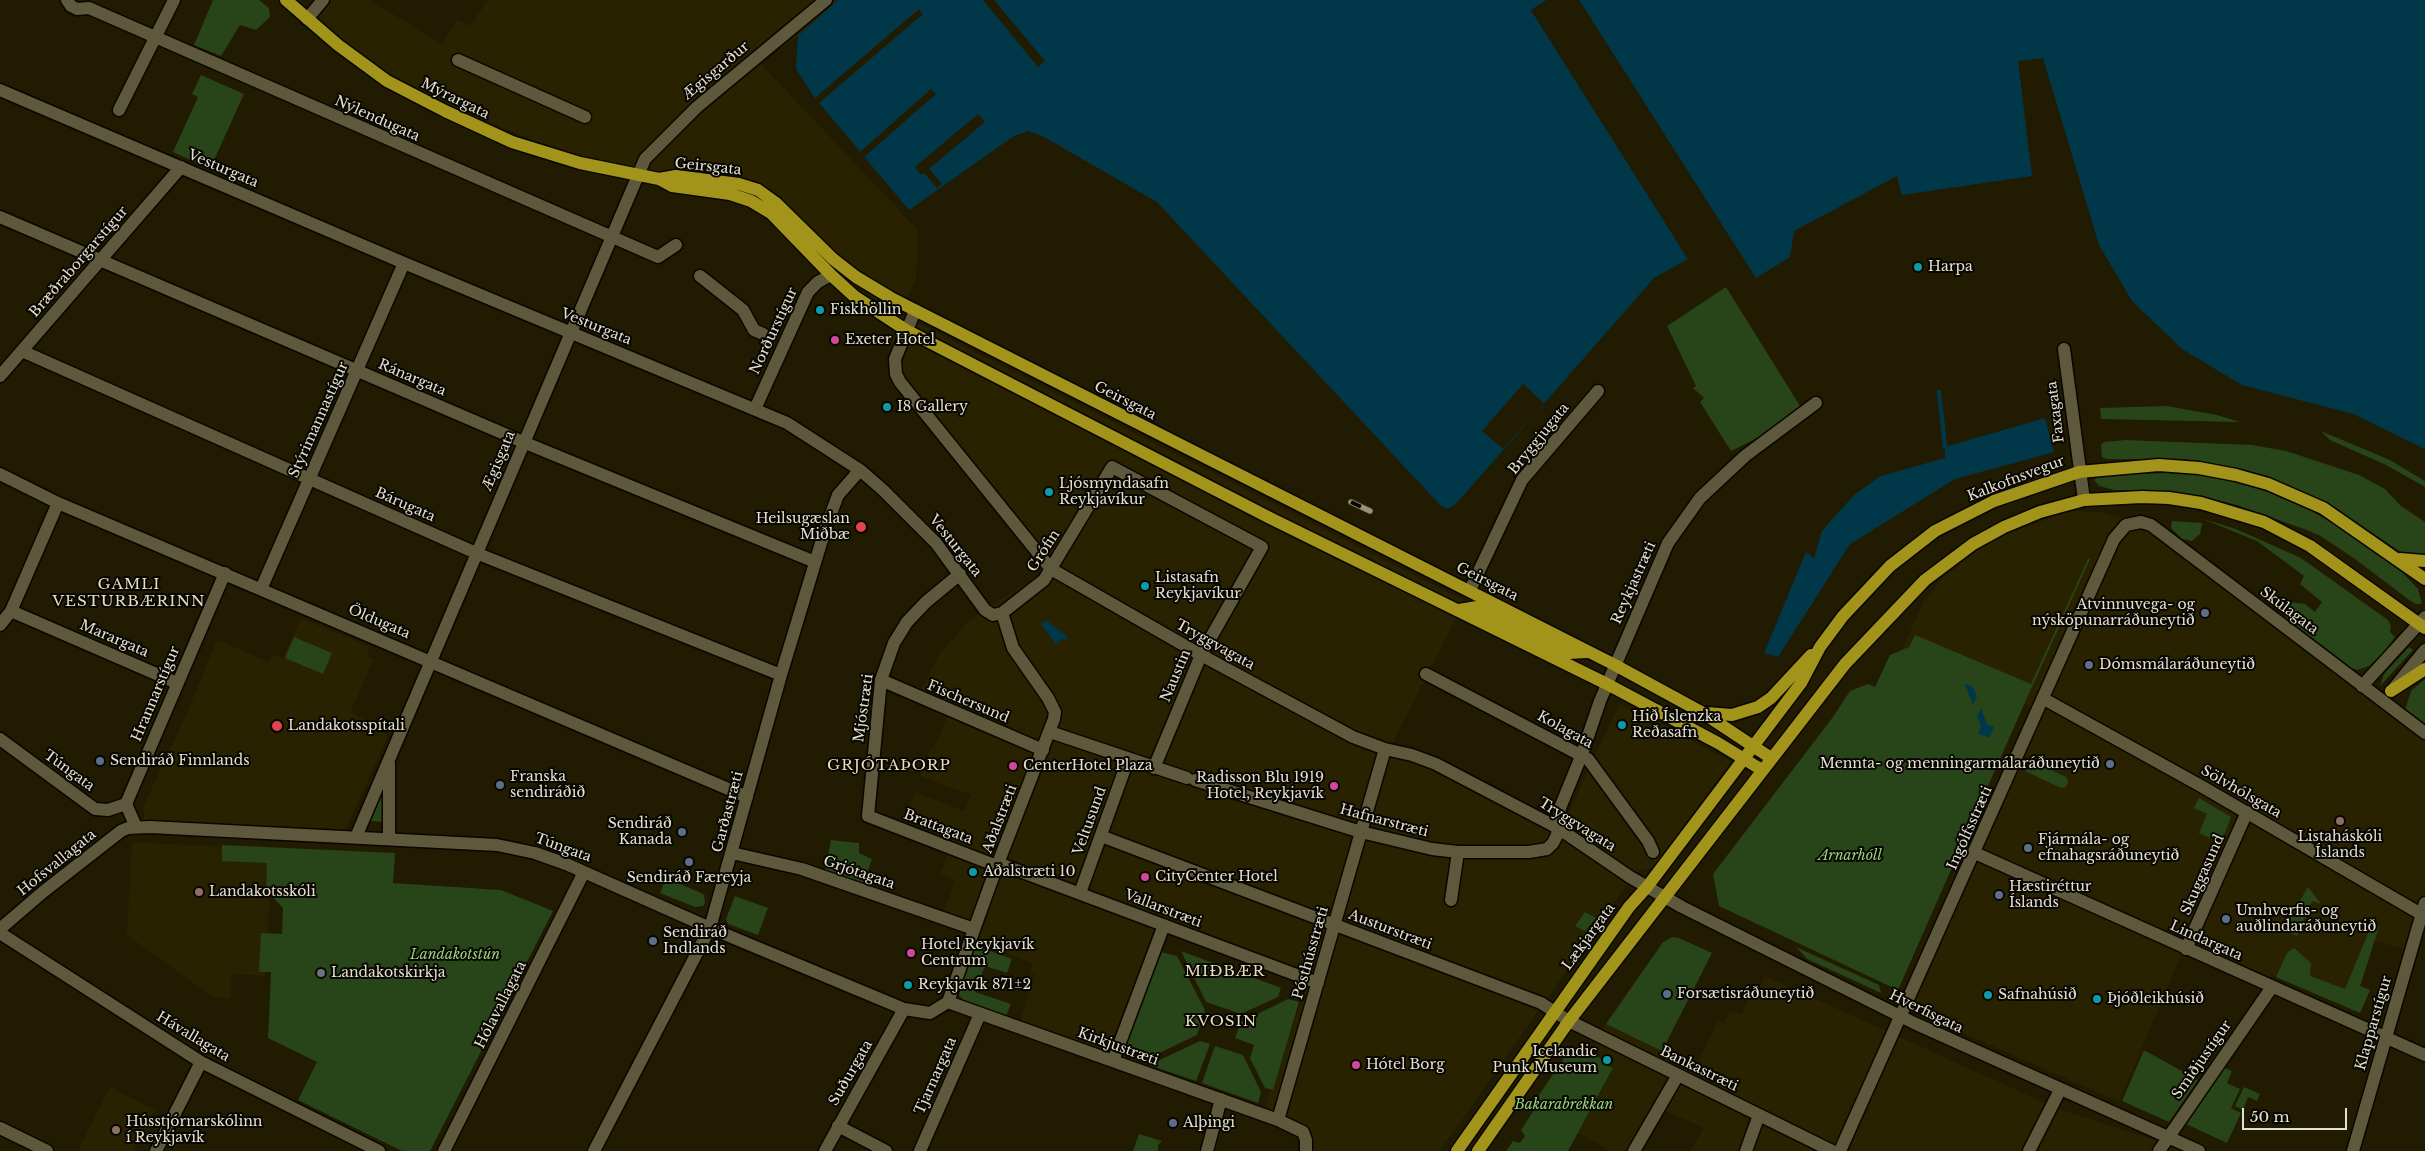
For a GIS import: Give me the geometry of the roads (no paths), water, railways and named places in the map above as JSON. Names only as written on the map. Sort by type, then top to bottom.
[{"type":"main road","name":"Mýrargata","points":[[286,0],[307,19],[387,81],[445,112],[537,151],[580,163],[636,175]]},
{"type":"main road","name":"Geirsgata","points":[[636,175],[659,179],[672,186],[741,196],[762,207],[781,222],[831,275],[854,296],[906,330],[1270,518],[1607,684],[1762,770]]},
{"type":"main road","name":"Geirsgata","points":[[659,179],[676,176],[739,184],[758,190],[776,203],[833,259],[856,277],[915,311],[1615,665],[1702,713],[1771,758]]},
{"type":"main road","name":"Kalkofnsvegur","points":[[1753,745],[1801,683],[1820,647],[1865,590],[1890,566],[1935,531],[1994,501],[2079,472],[2159,465],[2199,468],[2236,474],[2268,484],[2323,508],[2425,579]]},
{"type":"main road","points":[[1478,1151],[1569,1021],[1845,664],[1899,607],[1937,571],[1974,544],[2004,527],[2040,512],[2084,500],[2112,497],[2169,498],[2236,512],[2264,522],[2310,546],[2423,623]]},
{"type":"main road","points":[[2398,559],[2425,561]]},
{"type":"main road","name":"Geirsgata","points":[[1459,610],[1476,607],[1569,653],[1590,652]]},
{"type":"main road","name":"Geirsgata","points":[[1702,713],[1732,715],[1758,707],[1771,698],[1790,676],[1820,647]]},
{"type":"main road","points":[[2391,691],[2425,669]]},
{"type":"main road","name":"Lækjargata","points":[[1457,1151],[1629,908],[1647,887],[1753,745]]},
{"type":"street","name":"Nýlendugata","points":[[67,0],[71,6],[77,9],[89,8],[155,39],[658,257],[676,244]]},
{"type":"street","points":[[119,110],[174,0]]},
{"type":"street","points":[[307,19],[323,0]]},
{"type":"street","name":"Ægisgarður","points":[[636,175],[650,152],[697,107],[826,0]]},
{"type":"street","points":[[458,60],[585,117]]},
{"type":"street","name":"Vesturgata","points":[[4,95],[181,167],[569,333],[787,423],[860,470],[936,543],[985,610],[993,615],[1002,613]]},
{"type":"street","name":"Bræðraborgarstígur","points":[[0,376],[181,167]]},
{"type":"street","name":"Ægisgata","points":[[356,837],[636,175]]},
{"type":"street","name":"Ránargata","points":[[0,217],[523,442],[815,562]]},
{"type":"street","name":"Stýrimannastígur","points":[[261,589],[404,263]]},
{"type":"street","name":"Norðurstígur","points":[[755,409],[781,342],[808,292],[818,282],[831,275]]},
{"type":"street","points":[[700,276],[743,310],[754,330],[763,334]]},
{"type":"street","name":"Tryggvagata","points":[[915,311],[895,359],[896,374],[900,382],[1052,569],[1201,655],[1353,737],[1385,749],[1412,755],[1436,764],[1558,828],[1647,887]]},
{"type":"street","name":"Faxagata","points":[[2064,349],[2084,500]]},
{"type":"street","name":"Bárugata","points":[[22,351],[476,553],[781,675]]},
{"type":"street","name":"Bryggjugata","points":[[1470,590],[1522,480],[1598,391]]},
{"type":"street","name":"Reykjastræti","points":[[1558,828],[1560,808],[1607,684],[1668,543],[1700,498],[1745,456],[1816,403]]},
{"type":"street","name":"Grófin","points":[[1002,613],[1040,584],[1052,569],[1112,467],[1262,548]]},
{"type":"street","name":"Garðastræti","points":[[594,1151],[710,928],[781,675],[815,562],[838,495],[860,470]]},
{"type":"street","name":"Öldugata","points":[[0,474],[58,503],[431,660],[747,797]]},
{"type":"street","points":[[0,625],[11,611],[58,503]]},
{"type":"street","name":"Skúlagata","points":[[2132,522],[2151,525],[2425,733]]},
{"type":"street","name":"Ingólfsstræti","points":[[1840,1151],[2114,539],[2120,530],[2132,522]]},
{"type":"street","name":"Naustin","points":[[1154,768],[1201,655],[1262,548]]},
{"type":"street","name":"Hrannarstígur","points":[[126,804],[225,573]]},
{"type":"street","name":"Mjóstræti","points":[[868,816],[881,680],[894,643],[907,622],[926,602],[960,574]]},
{"type":"street","name":"Marargata","points":[[11,611],[177,683]]},
{"type":"street","points":[[1002,613],[1013,648],[1052,704],[1054,719],[1050,732]]},
{"type":"street","points":[[2362,686],[2423,623]]},
{"type":"street","points":[[2382,701],[2425,650]]},
{"type":"street","name":"Kolagata","points":[[1426,674],[1582,754],[1594,765],[1653,852]]},
{"type":"street","name":"Fischersund","points":[[881,680],[1043,750]]},
{"type":"street","name":"Sölvhólsgata","points":[[2044,699],[2423,909]]},
{"type":"street","name":"Aðalstræti","points":[[948,1002],[998,865],[1050,732]]},
{"type":"street","name":"Hafnarstræti","points":[[1050,732],[1128,760],[1361,832],[1432,849],[1458,852],[1540,852],[1553,843],[1558,828]]},
{"type":"street","name":"Túngata","points":[[0,739],[95,809],[108,810],[126,804]]},
{"type":"street","name":"Pósthússtræti","points":[[1278,1120],[1385,749]]},
{"type":"street","name":"Ægisgata","points":[[389,759],[389,838]]},
{"type":"street","name":"Veltusund","points":[[1080,894],[1128,760]]},
{"type":"street","points":[[126,804],[136,827]]},
{"type":"street","name":"Skuggasund","points":[[2186,949],[2247,812]]},
{"type":"street","name":"Brattagata","points":[[868,816],[998,865]]},
{"type":"street","name":"Túngata","points":[[136,827],[389,838],[518,848],[584,872],[710,928],[904,1009],[930,1013],[948,1002]]},
{"type":"street","name":"Hofsvallagata","points":[[0,929],[121,831],[136,827]]},
{"type":"street","name":"Austurstræti","points":[[1101,836],[1541,1004],[1554,1012]]},
{"type":"street","points":[[1451,900],[1458,852]]},
{"type":"street","name":"Grjótagata","points":[[732,853],[802,868],[974,929]]},
{"type":"street","name":"Lindargata","points":[[1975,853],[2186,949],[2425,1054]]},
{"type":"street","name":"Vallarstræti","points":[[998,865],[1318,983]]},
{"type":"street","name":"Hólavallagata","points":[[444,1151],[584,872]]},
{"type":"street","name":"Hverfisgata","points":[[1647,887],[1665,898],[1901,1016],[2060,1090],[2199,1151]]},
{"type":"street","name":"Klapparstígur","points":[[2353,1151],[2423,909]]},
{"type":"street","points":[[1113,1061],[1164,925]]},
{"type":"street","name":"Hávallagata","points":[[0,933],[201,1062],[379,1151]]},
{"type":"street","name":"Smiðjustígur","points":[[2159,1151],[2272,987]]},
{"type":"street","name":"Kirkjustræti","points":[[948,1002],[1278,1120]]},
{"type":"street","name":"Suðurgata","points":[[825,1151],[904,1009]]},
{"type":"street","name":"Bankastræti","points":[[1554,1012],[1832,1151]]},
{"type":"street","name":"Tjarnargata","points":[[920,1151],[980,1014]]},
{"type":"street","points":[[156,1151],[201,1062]]},
{"type":"street","points":[[1634,1151],[1678,1075]]},
{"type":"street","points":[[2029,1151],[2060,1090]]},
{"type":"street","points":[[1207,1151],[1222,1100]]},
{"type":"street","points":[[1746,1151],[1759,1115]]},
{"type":"street","points":[[1278,1120],[1303,1132],[1306,1140],[1306,1151]]},
{"type":"street","points":[[838,1126],[886,1151]]},
{"type":"street","points":[[0,1128],[47,1151]]},
{"type":"water","points":[[838,0],[1547,0],[1531,10],[1688,259],[1654,278],[1456,504],[1447,509],[1441,506],[1157,202],[1044,137],[1029,131],[1014,136],[909,210],[815,98],[796,69],[798,36]]},
{"type":"water","points":[[1579,0],[2425,0],[2425,449],[2353,414],[2242,385],[2182,349],[2132,301],[2099,245],[2043,58],[2018,61],[2032,176],[1902,195],[1897,176],[1794,231],[1790,257],[1756,278]]},
{"type":"water","points":[[2045,418],[2054,452],[1955,479],[1850,544],[1778,657],[1764,653],[1806,552],[1814,558],[1822,531],[1855,494],[1881,476],[1945,458],[1945,447]]},
{"type":"water","points":[[1046,620],[1068,637],[1067,640],[1062,639],[1056,644],[1041,624]]},
{"type":"water","points":[[1964,683],[1973,687],[1977,697],[1973,705]]},
{"type":"water","points":[[1981,708],[1987,724],[1994,727],[1989,738],[1978,733],[1981,727],[1977,716]]},
{"type":"waterway","points":[[1939,392],[1945,447]]},
{"type":"tunnel","points":[[763,334],[777,340]]},
{"type":"railway","points":[[1351,502],[1370,511]]},
{"type":"place","name":"Harpa","points":[[1918,267]]},
{"type":"place","name":"Fiskhöllin","points":[[820,310]]},
{"type":"place","name":"Exeter Hotel","points":[[835,340]]},
{"type":"place","name":"I8 Gallery","points":[[887,407]]},
{"type":"place","name":"Ljósmyndasafn Reykjavíkur","points":[[1049,492]]},
{"type":"place","name":"Heilsugæslan Miðbæ","points":[[861,527]]},
{"type":"place","name":"Listasafn Reykjavíkur","points":[[1145,586]]},
{"type":"place","name":"Atvinnuvega- og nýsköpunarráðuneytið","points":[[2205,613]]},
{"type":"place","name":"Dómsmálaráðuneytið","points":[[2089,665]]},
{"type":"place","name":"Hið Íslenzka Reðasafn","points":[[1622,725]]},
{"type":"place","name":"Landakotsspítali","points":[[277,726]]},
{"type":"place","name":"Sendiráð Finnlands","points":[[100,761]]},
{"type":"place","name":"Mennta- og menningarmálaráðuneytið","points":[[2110,764]]},
{"type":"place","name":"CenterHotel Plaza","points":[[1013,766]]},
{"type":"place","name":"Franska sendiráðið","points":[[500,785]]},
{"type":"place","name":"Radisson Blu 1919 Hotel, Reykjavík","points":[[1334,786]]},
{"type":"place","name":"Listaháskóli Íslands","points":[[2340,821]]},
{"type":"place","name":"Sendiráð Kanada","points":[[682,832]]},
{"type":"place","name":"Fjármála- og efnahagsráðuneytið","points":[[2028,848]]},
{"type":"place","name":"Sendiráð Færeyja","points":[[689,862]]},
{"type":"place","name":"Aðalstræti 10","points":[[973,872]]},
{"type":"place","name":"CityCenter Hotel","points":[[1145,877]]},
{"type":"place","name":"Landakotsskóli","points":[[199,892]]},
{"type":"place","name":"Hæstiréttur Íslands","points":[[1999,895]]},
{"type":"place","name":"Umhverfis- og auðlindaráðuneytið","points":[[2226,919]]},
{"type":"place","name":"Sendiráð Indlands","points":[[653,941]]},
{"type":"place","name":"Hotel Reykjavík Centrum","points":[[911,953]]},
{"type":"place","name":"Landakotskirkja","points":[[321,973]]},
{"type":"place","name":"Reykjavík 871±2","points":[[908,985]]},
{"type":"place","name":"Forsætisráðuneytið","points":[[1667,994]]},
{"type":"place","name":"Safnahúsið","points":[[1988,995]]},
{"type":"place","name":"Þjóðleikhúsið","points":[[2097,999]]},
{"type":"place","name":"Icelandic Punk Museum","points":[[1607,1060]]},
{"type":"place","name":"Hótel Borg","points":[[1356,1065]]},
{"type":"place","name":"Alþingi","points":[[1173,1123]]},
{"type":"place","name":"Hússtjórnarskólinn í Reykjavík","points":[[116,1130]]},
{"type":"district","name":"GAMLI VESTURBÆRINN","points":[[129,594]]},
{"type":"district","name":"GRJÓTAÞORP","points":[[889,766]]},
{"type":"district","name":"MIÐBÆR","points":[[1225,972]]},
{"type":"district","name":"KVOSIN","points":[[1221,1022]]},
{"type":"park label","name":"Arnarhóll","points":[[1850,856]]},
{"type":"park label","name":"Landakotstún","points":[[455,955]]},
{"type":"park label","name":"Bakarabrekkan","points":[[1564,1105]]}]
